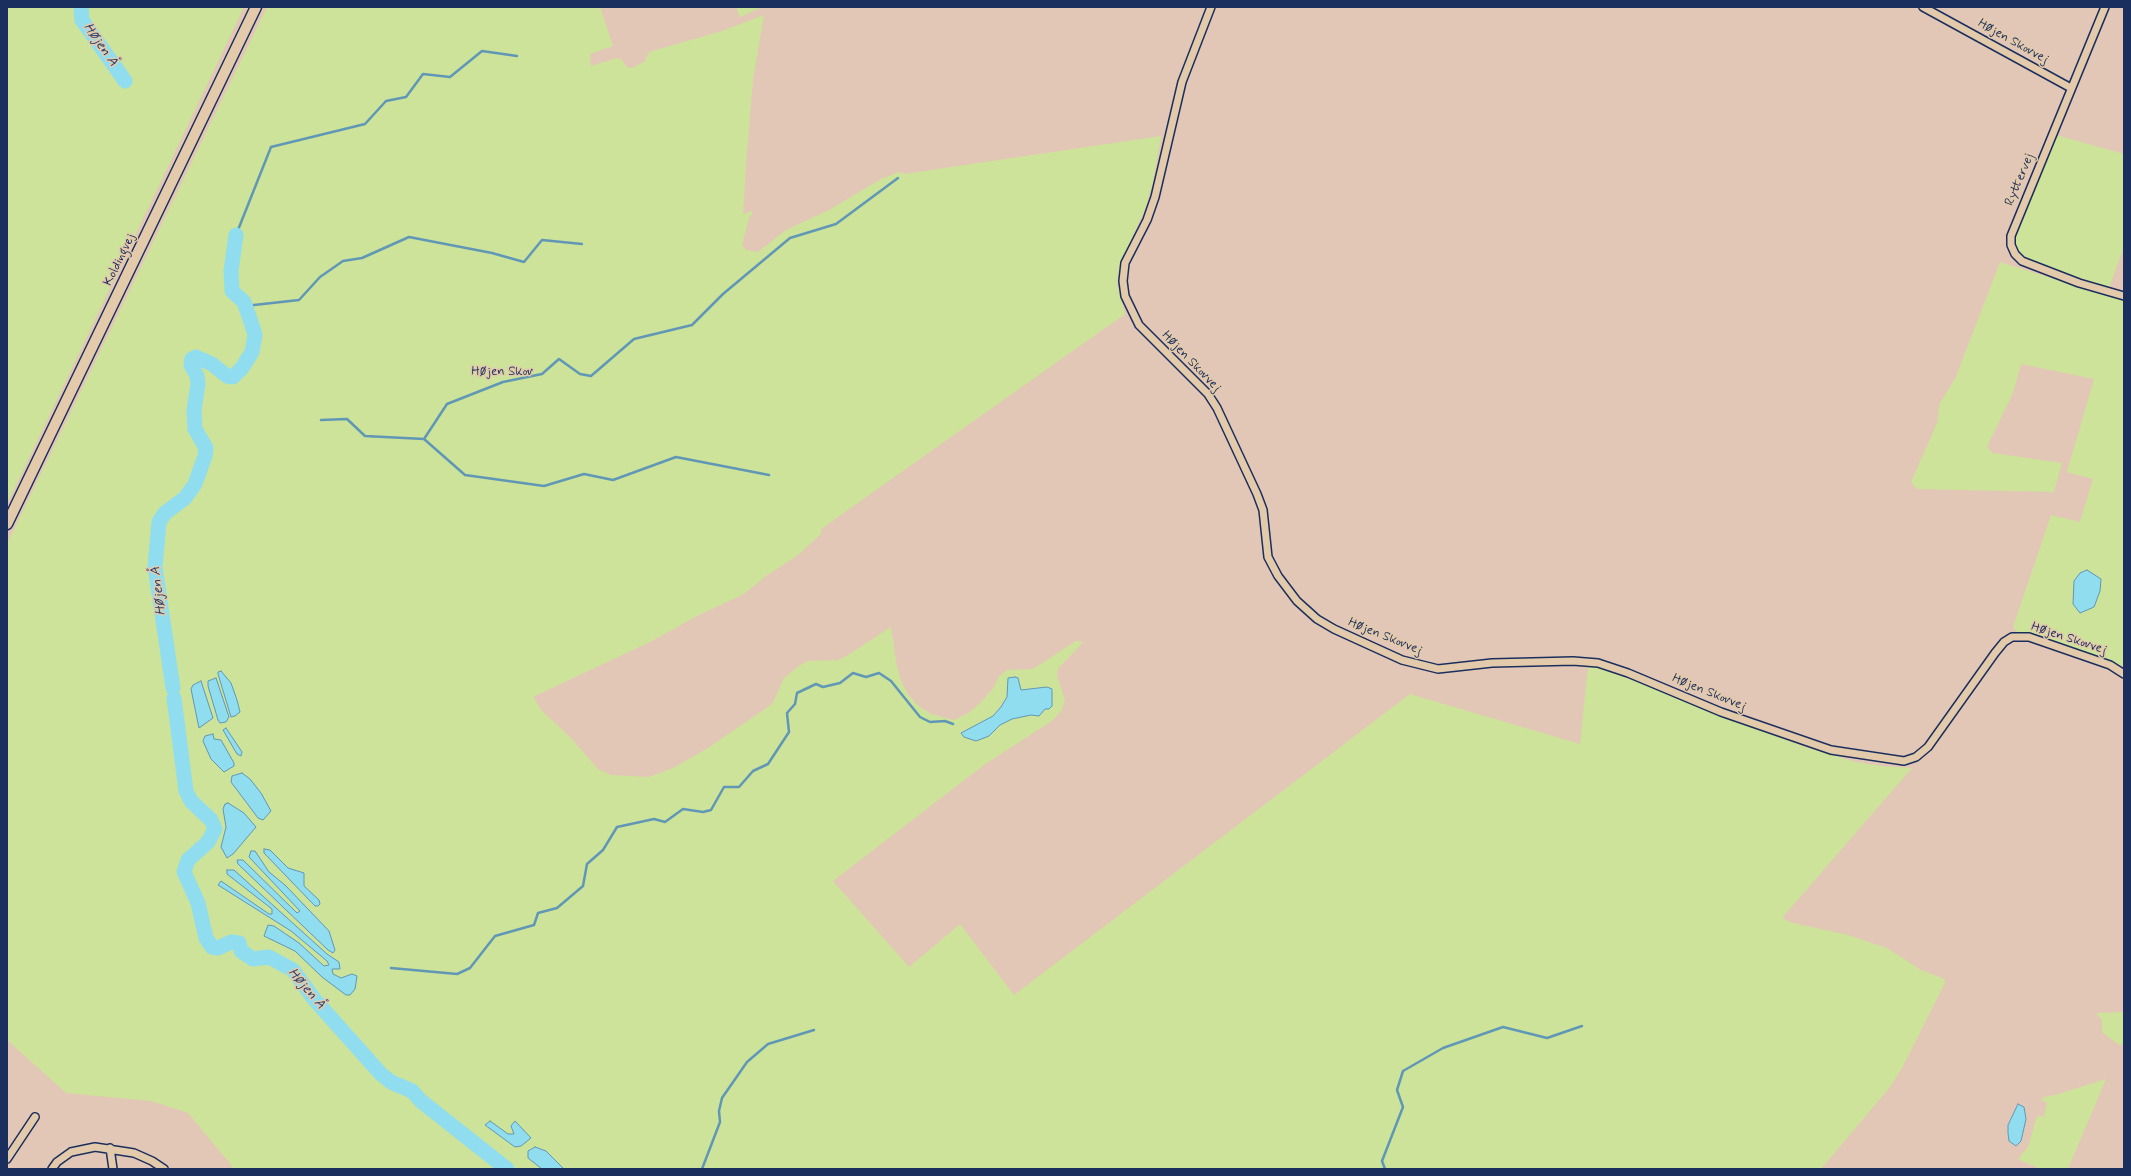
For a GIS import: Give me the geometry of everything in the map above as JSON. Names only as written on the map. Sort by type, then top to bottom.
[{"type":"main road","name":"Koldingvej","points":[[7,524],[256,7]]},
{"type":"street","name":"Højen Skovvej","points":[[1211,7],[1182,82],[1155,197],[1147,220],[1125,263],[1123,281],[1125,296],[1139,325],[1208,394],[1217,408],[1263,510],[1268,557],[1278,576],[1297,601],[1318,619],[1334,629],[1402,660],[1438,668],[1492,663],[1573,661],[1598,663],[1628,673],[1721,712],[1831,750],[1904,761],[1916,757],[1928,747],[1995,653],[2004,642],[2012,637],[2029,637],[2110,665],[2124,674]]},
{"type":"street","name":"Højen Skovvej","points":[[1923,7],[2071,88]]},
{"type":"street","name":"Ryttervej","points":[[2105,7],[2010,236],[2011,245],[2015,254],[2022,261],[2124,296]]},
{"type":"street","points":[[7,1159],[35,1118]]},
{"type":"street","points":[[52,1169],[57,1162],[71,1152],[95,1146],[134,1153],[152,1161],[164,1169]]},
{"type":"street","points":[[110,1148],[114,1169]]},
{"type":"green space","points":[[7,7],[244,7],[7,504]]},
{"type":"green space","name":"Højen Skov","points":[[267,7],[600,7],[613,46],[590,54],[591,66],[617,58],[621,59],[628,68],[644,62],[649,52],[722,31],[764,15],[753,79],[746,164],[743,214],[752,211],[752,214],[749,218],[742,245],[746,250],[758,252],[786,230],[829,210],[881,179],[899,172],[904,174],[1161,136],[1153,182],[1145,209],[1119,267],[1117,285],[1125,314],[821,529],[821,534],[798,555],[766,576],[744,594],[697,616],[652,641],[533,697],[542,711],[571,738],[598,769],[611,775],[649,777],[673,768],[708,748],[772,704],[784,678],[799,666],[808,661],[837,660],[845,657],[891,627],[897,667],[902,683],[908,694],[916,704],[931,714],[954,720],[970,712],[981,702],[994,687],[999,676],[1007,670],[1033,669],[1076,641],[1083,642],[1058,669],[1057,675],[1065,700],[1062,710],[1053,720],[984,765],[833,881],[909,967],[960,924],[1014,995],[1410,694],[1580,744],[1588,666],[1600,668],[1805,747],[1856,762],[1881,766],[1912,768],[1782,918],[1793,923],[1848,935],[1887,948],[1921,970],[1944,979],[1945,983],[1902,1068],[1890,1087],[1821,1169],[231,1169],[232,1166],[188,1113],[151,1101],[66,1093],[7,1040],[7,544]],"holes":[[[1007,682],[1021,690],[1047,687],[1045,709],[1043,713],[1012,719],[1000,725],[989,736],[961,733],[993,716],[1007,697]]]},
{"type":"green space","points":[[736,7],[763,7],[740,17]]},
{"type":"green space","points":[[2056,135],[2124,154],[2124,247],[2109,288],[2029,260],[2016,248],[2015,235]]},
{"type":"green space","points":[[2000,262],[2124,301],[2124,666],[2110,663],[2025,633],[2018,633],[2013,627],[2051,515],[2080,522],[2093,479],[2067,472],[2094,379],[2021,364],[2013,393],[1987,447],[1993,453],[2062,463],[2054,492],[1917,489],[1911,482],[1937,423],[1940,403],[1955,379]]},
{"type":"green space","points":[[2124,1012],[2124,1044],[2119,1045],[2102,1032],[2102,1020],[2096,1013]]},
{"type":"green space","points":[[2106,1079],[2068,1169],[2040,1169],[2018,1159],[2028,1147],[2037,1116],[2044,1117],[2047,1102],[2042,1101],[2043,1097],[2055,1095]]},
{"type":"water","points":[[2087,570],[2101,579],[2100,591],[2094,607],[2080,613],[2073,604],[2074,581],[2080,573]]},
{"type":"water","points":[[221,671],[231,683],[237,700],[240,712],[235,716],[231,717],[218,674],[218,672]]},
{"type":"water","points":[[216,678],[229,717],[226,722],[220,723],[208,686],[208,681]]},
{"type":"water","points":[[1008,678],[1018,678],[1021,690],[1047,687],[1052,689],[1052,706],[1049,709],[1045,709],[1039,716],[1031,715],[1012,719],[1000,725],[989,736],[976,741],[964,737],[961,733],[993,716],[1001,707],[1007,697]]},
{"type":"water","points":[[201,681],[213,718],[199,728],[191,689],[193,685]]},
{"type":"water","points":[[226,728],[242,752],[241,756],[237,754],[223,730]]},
{"type":"water","points":[[213,734],[214,739],[221,740],[234,763],[234,766],[224,772],[211,759],[203,741],[205,736]]},
{"type":"water","points":[[242,773],[250,779],[261,793],[271,811],[263,820],[258,818],[231,782],[232,776]]},
{"type":"water","points":[[228,803],[244,813],[256,827],[233,854],[227,858],[221,847],[226,827],[223,809],[225,804]]},
{"type":"water","points":[[264,849],[270,850],[288,868],[304,873],[304,886],[319,900],[320,904],[318,906],[315,906],[264,853]]},
{"type":"water","points":[[251,851],[255,851],[269,872],[285,885],[329,931],[335,950],[333,953],[328,950],[238,864],[237,860],[243,860],[297,913],[300,911],[249,857]]},
{"type":"water","points":[[227,870],[234,870],[327,954],[339,962],[340,969],[332,969],[333,974],[341,978],[352,974],[357,976],[355,989],[350,995],[346,995],[322,977],[295,951],[264,936],[268,925],[274,926],[299,943],[324,966],[329,965],[327,961],[291,931],[218,885],[221,881],[269,914],[272,914],[272,909],[227,874]]},
{"type":"water","points":[[2018,1104],[2024,1107],[2026,1119],[2021,1141],[2016,1146],[2009,1141],[2008,1125]]},
{"type":"water","points":[[490,1121],[508,1134],[514,1134],[511,1126],[515,1121],[531,1138],[521,1146],[515,1147],[485,1125]]},
{"type":"water","points":[[535,1147],[546,1151],[564,1169],[542,1169],[528,1158],[528,1151]]},
{"type":"waterway","name":"Højen Å","points":[[81,7],[82,20],[125,81]]},
{"type":"waterway","points":[[236,235],[271,147],[365,124],[386,101],[406,97],[423,74],[450,77],[482,51],[517,56]]},
{"type":"waterway","points":[[321,420],[347,419],[365,436],[424,439],[447,404],[503,382],[542,374],[559,359],[580,374],[591,376],[634,339],[692,325],[723,294],[790,238],[836,224],[898,178]]},
{"type":"waterway","name":"Højen Å","points":[[173,688],[155,567],[159,522],[165,513],[185,498],[195,484],[205,456],[206,448],[195,429],[194,410],[198,384],[197,376],[191,365],[192,359],[196,357],[212,364],[227,376],[233,377],[242,368],[252,352],[255,335],[252,325],[244,302],[232,291],[231,271],[236,235]]},
{"type":"waterway","points":[[245,306],[299,300],[320,277],[343,261],[362,258],[409,237],[492,253],[524,262],[542,240],[582,244]]},
{"type":"waterway","points":[[424,439],[465,475],[544,486],[584,474],[613,480],[676,457],[769,475]]},
{"type":"waterway","points":[[391,968],[457,974],[470,968],[495,936],[534,925],[538,913],[557,908],[583,886],[587,864],[603,850],[617,827],[654,819],[665,822],[683,809],[703,812],[711,810],[724,787],[739,787],[753,771],[768,764],[789,732],[787,713],[795,704],[797,693],[816,684],[823,687],[840,683],[853,673],[866,677],[879,673],[891,681],[920,717],[930,722],[945,721],[953,724]]},
{"type":"waterway","name":"Højen Å","points":[[174,698],[186,791],[191,801],[211,820],[215,829],[208,842],[188,860],[184,872],[198,903],[206,938],[212,947],[218,948],[231,942],[239,943],[241,951],[253,959],[269,957],[293,970],[314,999],[381,1074],[391,1082],[412,1091],[421,1101],[507,1169]]},
{"type":"waterway","points":[[1385,1169],[1382,1161],[1403,1107],[1397,1090],[1403,1071],[1443,1048],[1503,1027],[1547,1038],[1582,1026]]},
{"type":"waterway","points":[[702,1169],[720,1122],[719,1111],[722,1098],[747,1062],[768,1044],[814,1030]]}]
